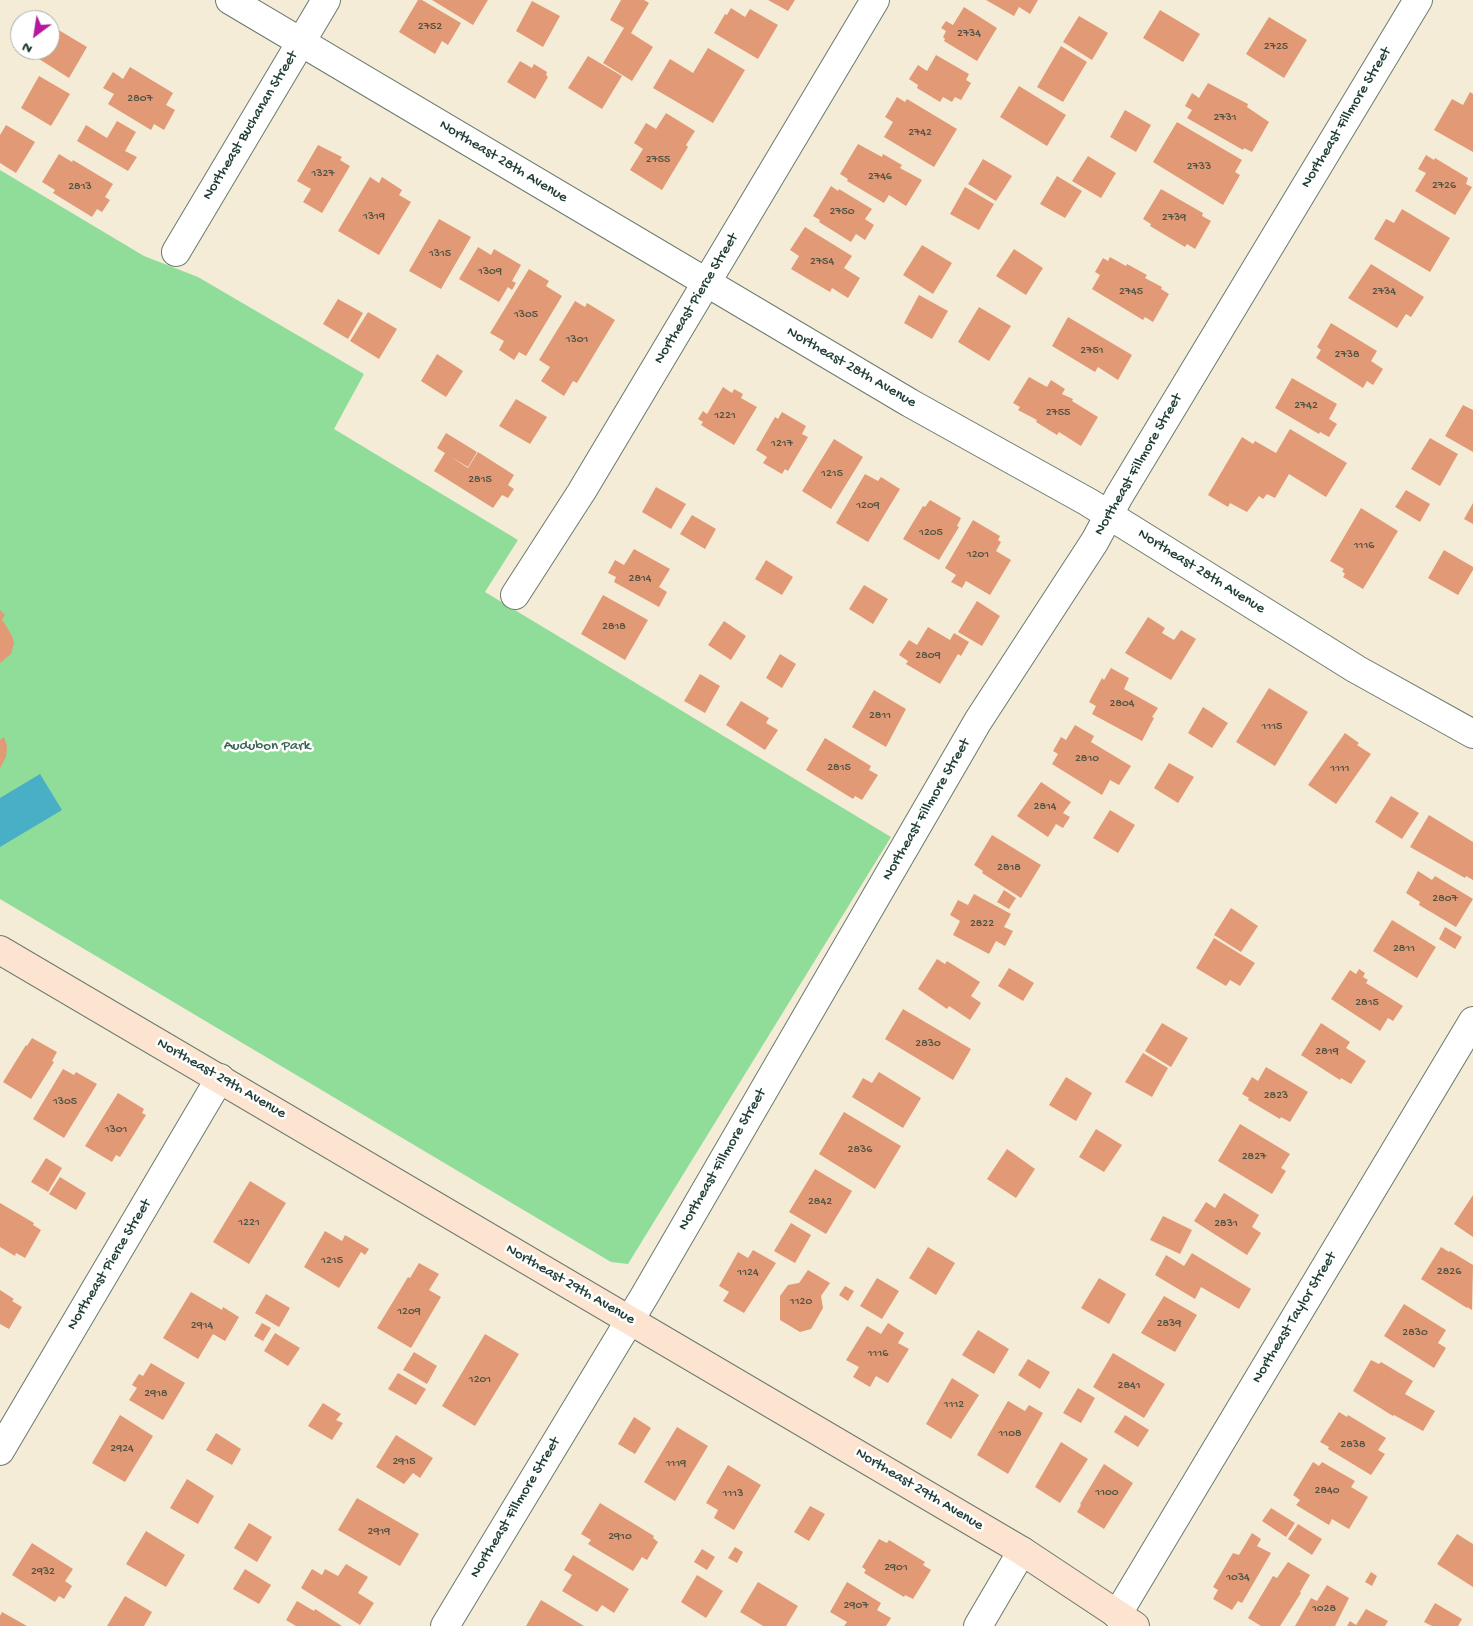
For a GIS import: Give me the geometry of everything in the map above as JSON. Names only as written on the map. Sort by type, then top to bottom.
[{"type":"street","name":"Northeast 28th Avenue","points":[[230,0],[910,403],[1110,515],[1356,669],[1473,734]]},
{"type":"street","name":"Northeast Buchanan Street","points":[[176,252],[326,0]]},
{"type":"street","name":"Northeast Pierce Street","points":[[515,595],[582,491],[874,0]]},
{"type":"street","name":"Northeast Fillmore Street","points":[[446,1626],[630,1320],[978,721],[1110,515],[1418,0]]},
{"type":"street","name":"Northeast 29th Avenue","points":[[0,950],[1022,1551],[1126,1620]]},
{"type":"street","name":"Northeast Taylor Street","points":[[1126,1620],[1473,1021]]},
{"type":"street","name":"Northeast Pierce Street","points":[[0,1451],[220,1078]]},
{"type":"street","points":[[978,1626],[1022,1551]]},
{"type":"green space","name":"Audubon Park","points":[[0,170],[144,256],[198,277],[364,374],[334,429],[518,540],[485,592],[891,837],[628,1264],[611,1262],[0,899]]},
{"type":"water","points":[[40,774],[62,810],[0,847],[0,798]]},
{"type":"building","points":[[418,0],[422,0],[461,23],[448,45],[442,41],[435,54],[399,32]]},
{"type":"building","points":[[432,0],[488,0],[473,25]]},
{"type":"building","points":[[621,0],[644,0],[649,3],[631,33],[653,47],[632,81],[603,63],[624,28],[610,20]]},
{"type":"building","points":[[768,0],[795,0],[788,11]]},
{"type":"building","points":[[986,0],[1038,0],[1030,14],[1019,7],[1014,16]]},
{"type":"building","points":[[532,1],[560,16],[543,47],[516,31]]},
{"type":"building","points":[[964,7],[997,28],[977,61],[944,41],[943,37],[946,31],[941,28],[946,21],[953,25]]},
{"type":"building","points":[[731,8],[745,17],[750,9],[778,25],[758,59],[714,33],[725,14],[727,15]]},
{"type":"building","points":[[1160,10],[1200,34],[1183,62],[1143,38]]},
{"type":"building","points":[[1079,16],[1108,33],[1092,60],[1063,42]]},
{"type":"building","points":[[1269,17],[1307,40],[1284,78],[1246,54]]},
{"type":"building","points":[[60,31],[87,47],[69,78],[41,60],[60,60]]},
{"type":"building","points":[[1061,46],[1087,62],[1063,102],[1037,87]]},
{"type":"building","points":[[708,48],[745,70],[713,123],[653,88],[670,59],[693,73]]},
{"type":"building","points":[[936,55],[969,74],[966,80],[971,83],[961,100],[955,97],[952,102],[943,97],[940,102],[917,88],[918,85],[909,79],[918,65],[927,71]]},
{"type":"building","points":[[588,56],[622,76],[602,109],[568,88]]},
{"type":"building","points":[[520,61],[532,68],[534,64],[547,72],[546,75],[548,77],[535,99],[507,82]]},
{"type":"building","points":[[130,67],[173,93],[166,105],[175,110],[164,130],[154,124],[151,130],[108,104],[114,94],[103,88],[113,72],[123,79]]},
{"type":"building","points":[[39,76],[70,94],[51,126],[21,108]]},
{"type":"building","points":[[1208,83],[1248,104],[1247,107],[1269,122],[1252,152],[1244,148],[1243,150],[1187,118],[1192,110],[1185,106],[1192,93],[1199,98]]},
{"type":"building","points":[[1019,86],[1066,115],[1047,146],[1000,117]]},
{"type":"building","points":[[1470,92],[1473,94],[1473,152],[1434,130],[1452,99],[1463,105]]},
{"type":"building","points":[[897,97],[905,102],[907,99],[957,129],[934,167],[884,137],[893,122],[885,117]]},
{"type":"building","points":[[1125,110],[1151,125],[1136,152],[1110,137]]},
{"type":"building","points":[[666,113],[695,131],[686,145],[688,147],[662,190],[630,170],[643,149],[634,143],[646,123],[656,129]]},
{"type":"building","points":[[117,121],[136,132],[125,151],[137,157],[128,171],[77,141],[86,125],[107,138]]},
{"type":"building","points":[[1177,122],[1242,160],[1235,172],[1240,175],[1223,205],[1153,162]]},
{"type":"building","points":[[6,125],[35,142],[16,173],[0,163],[0,135]]},
{"type":"building","points":[[858,144],[882,157],[883,154],[902,165],[900,168],[922,180],[906,206],[889,195],[884,203],[847,181],[848,179],[840,174]]},
{"type":"building","points":[[318,145],[342,157],[340,160],[350,166],[322,213],[303,202],[311,189],[297,181]]},
{"type":"building","points":[[59,154],[72,162],[73,160],[113,184],[105,197],[110,200],[102,212],[97,209],[92,217],[53,193],[55,190],[42,182]]},
{"type":"building","points":[[1426,155],[1434,160],[1435,158],[1468,178],[1466,184],[1472,187],[1455,215],[1415,191],[1426,173],[1418,169]]},
{"type":"building","points":[[1088,156],[1116,173],[1101,198],[1072,181]]},
{"type":"building","points":[[983,159],[1012,176],[996,201],[968,184]]},
{"type":"building","points":[[1057,176],[1082,191],[1065,218],[1040,204]]},
{"type":"building","points":[[370,177],[379,183],[382,177],[402,190],[399,195],[411,202],[379,255],[338,231]]},
{"type":"building","points":[[831,186],[872,209],[865,219],[874,225],[865,240],[856,234],[851,242],[819,222],[820,220],[813,216]]},
{"type":"building","points":[[965,187],[994,204],[979,230],[950,214]]},
{"type":"building","points":[[1161,189],[1203,213],[1202,216],[1211,221],[1195,249],[1187,244],[1185,247],[1150,226],[1151,224],[1143,219]]},
{"type":"building","points":[[1402,209],[1450,238],[1430,272],[1374,239],[1386,219],[1394,223]]},
{"type":"building","points":[[439,219],[471,237],[441,289],[409,271]]},
{"type":"building","points":[[805,227],[852,256],[844,268],[860,278],[848,298],[832,288],[830,292],[791,269],[799,256],[790,250]]},
{"type":"building","points":[[922,245],[952,263],[933,294],[903,275]]},
{"type":"building","points":[[478,247],[491,255],[494,249],[521,265],[512,281],[516,283],[512,290],[508,287],[499,302],[459,279]]},
{"type":"building","points":[[1014,249],[1043,268],[1026,295],[996,276]]},
{"type":"building","points":[[1110,257],[1147,275],[1145,278],[1162,287],[1161,289],[1169,294],[1153,322],[1145,317],[1143,320],[1092,289],[1100,275],[1095,272],[1103,258],[1108,261]]},
{"type":"building","points":[[1371,264],[1424,297],[1411,317],[1406,314],[1397,328],[1348,298]]},
{"type":"building","points":[[529,269],[549,281],[546,286],[562,296],[526,356],[519,352],[514,360],[499,350],[504,341],[490,333]]},
{"type":"building","points":[[919,295],[948,311],[932,339],[904,323]]},
{"type":"building","points":[[338,299],[363,313],[348,339],[323,324]]},
{"type":"building","points":[[575,301],[585,307],[587,303],[615,320],[577,383],[573,381],[564,396],[541,381],[550,367],[539,360]]},
{"type":"building","points":[[979,307],[1011,326],[989,361],[958,342]]},
{"type":"building","points":[[368,312],[397,329],[379,359],[350,341]]},
{"type":"building","points":[[1068,317],[1132,355],[1118,380],[1098,367],[1095,372],[1052,346]]},
{"type":"building","points":[[1331,323],[1377,351],[1371,361],[1383,369],[1373,385],[1367,381],[1363,388],[1316,358],[1321,350],[1317,347]]},
{"type":"building","points":[[437,354],[463,371],[446,397],[421,381]]},
{"type":"building","points":[[1029,377],[1047,387],[1051,380],[1065,389],[1062,394],[1073,399],[1072,401],[1098,417],[1081,446],[1059,432],[1057,435],[1036,422],[1037,420],[1018,410],[1020,407],[1013,403]]},
{"type":"building","points":[[1292,378],[1337,404],[1329,419],[1337,424],[1329,437],[1320,432],[1319,434],[1275,408]]},
{"type":"building","points":[[723,387],[732,393],[734,389],[743,394],[741,398],[757,407],[734,445],[701,425],[703,422],[698,419],[703,411],[707,414]]},
{"type":"building","points":[[516,399],[547,417],[530,444],[499,426]]},
{"type":"building","points":[[1463,405],[1473,410],[1473,452],[1445,436]]},
{"type":"building","points":[[782,412],[806,426],[802,434],[808,437],[788,471],[785,469],[782,474],[763,463],[767,457],[756,450],[775,417],[778,419]]},
{"type":"building","points":[[1290,429],[1347,463],[1326,497],[1289,474],[1275,498],[1267,494],[1263,499],[1259,496],[1247,512],[1230,503],[1228,507],[1208,495],[1242,437],[1253,444],[1255,441],[1276,453]]},
{"type":"building","points":[[446,433],[477,452],[468,467],[451,457],[468,468],[478,452],[514,475],[508,485],[514,489],[508,498],[502,495],[493,508],[434,471],[445,453],[437,448]]},
{"type":"building","points":[[1430,438],[1458,454],[1440,486],[1411,469]]},
{"type":"building","points":[[834,439],[863,457],[831,509],[802,491]]},
{"type":"building","points":[[865,474],[878,481],[881,477],[900,489],[868,542],[836,523]]},
{"type":"building","points":[[656,487],[686,504],[671,529],[642,512]]},
{"type":"building","points":[[1406,490],[1430,504],[1420,522],[1395,507]]},
{"type":"building","points":[[930,500],[961,518],[957,526],[959,527],[939,560],[903,539],[923,506],[925,507]]},
{"type":"building","points":[[1473,503],[1473,524],[1464,519]]},
{"type":"building","points":[[1361,508],[1398,531],[1363,589],[1343,577],[1345,574],[1342,571],[1344,569],[1330,561]]},
{"type":"building","points":[[692,515],[716,529],[705,549],[680,534]]},
{"type":"building","points":[[973,520],[1000,536],[998,540],[1001,542],[996,551],[1011,560],[990,595],[966,581],[962,588],[951,582],[956,575],[945,568]]},
{"type":"building","points":[[634,549],[670,569],[659,587],[667,592],[659,607],[614,582],[616,577],[608,573],[615,560],[624,565]]},
{"type":"building","points":[[1444,550],[1473,567],[1458,595],[1428,578]]},
{"type":"building","points":[[766,560],[793,577],[782,595],[755,579]]},
{"type":"building","points":[[864,585],[888,599],[873,624],[849,609]]},
{"type":"building","points":[[603,595],[648,620],[625,660],[581,634]]},
{"type":"building","points":[[977,601],[1000,616],[982,646],[958,632]]},
{"type":"building","points":[[0,610],[5,615],[2,619],[14,643],[11,654],[0,663]]},
{"type":"building","points":[[1148,617],[1165,628],[1162,633],[1174,640],[1181,630],[1196,639],[1171,680],[1125,653]]},
{"type":"building","points":[[724,621],[746,636],[731,660],[708,645]]},
{"type":"building","points":[[928,627],[950,640],[954,633],[969,642],[961,656],[958,654],[940,684],[906,664],[908,661],[899,655],[909,640],[917,645]]},
{"type":"building","points":[[780,654],[796,664],[782,688],[766,678]]},
{"type":"building","points":[[1111,668],[1129,678],[1124,689],[1158,708],[1142,741],[1092,714],[1096,706],[1089,702],[1102,678],[1104,680]]},
{"type":"building","points":[[700,674],[720,686],[705,713],[684,701]]},
{"type":"building","points":[[1269,688],[1308,712],[1275,766],[1236,742]]},
{"type":"building","points":[[874,690],[906,709],[886,747],[852,727]]},
{"type":"building","points":[[741,701],[769,718],[766,723],[778,730],[765,750],[726,725]]},
{"type":"building","points":[[1203,707],[1228,723],[1212,748],[1188,733]]},
{"type":"building","points":[[1075,725],[1094,736],[1091,742],[1131,766],[1119,785],[1110,780],[1102,795],[1052,764],[1058,754],[1053,751],[1061,737],[1066,740]]},
{"type":"building","points":[[1345,733],[1359,743],[1357,745],[1371,754],[1336,804],[1308,785]]},
{"type":"building","points":[[4,737],[7,746],[6,757],[0,768],[0,740]]},
{"type":"building","points":[[825,738],[871,766],[869,770],[878,775],[862,800],[855,796],[853,799],[806,770]]},
{"type":"building","points":[[1169,763],[1194,777],[1178,803],[1154,788]]},
{"type":"building","points":[[1041,782],[1071,802],[1063,813],[1070,817],[1063,828],[1056,824],[1048,837],[1017,816]]},
{"type":"building","points":[[1391,796],[1419,813],[1402,839],[1375,822]]},
{"type":"building","points":[[1110,810],[1135,825],[1118,853],[1093,838]]},
{"type":"building","points":[[1429,815],[1473,842],[1473,880],[1466,876],[1465,878],[1410,847]]},
{"type":"building","points":[[992,835],[1041,865],[1021,898],[982,873],[983,871],[974,865]]},
{"type":"building","points":[[1418,871],[1432,880],[1435,876],[1473,899],[1456,927],[1419,905],[1420,902],[1406,893]]},
{"type":"building","points":[[1004,890],[1016,898],[1009,909],[997,902]]},
{"type":"building","points":[[974,894],[1011,914],[1004,927],[1013,931],[1005,946],[996,941],[989,954],[953,935],[960,921],[950,915],[958,900],[968,905]]},
{"type":"building","points":[[1231,908],[1258,926],[1241,952],[1214,935]]},
{"type":"building","points":[[1392,920],[1436,947],[1417,978],[1373,951]]},
{"type":"building","points":[[1445,927],[1462,937],[1455,949],[1439,939]]},
{"type":"building","points":[[1214,938],[1255,963],[1240,986],[1230,980],[1226,986],[1196,968]]},
{"type":"building","points":[[937,959],[945,964],[947,961],[980,982],[971,996],[981,1003],[970,1020],[949,1006],[947,1009],[918,989]]},
{"type":"building","points":[[1009,968],[1034,983],[1023,1001],[998,986]]},
{"type":"building","points":[[1359,969],[1365,973],[1363,977],[1368,980],[1366,983],[1403,1006],[1393,1021],[1388,1018],[1380,1031],[1331,999],[1350,970],[1356,974]]},
{"type":"building","points":[[903,1009],[971,1049],[953,1080],[885,1039]]},
{"type":"building","points":[[1162,1023],[1188,1038],[1171,1067],[1145,1051]]},
{"type":"building","points":[[1321,1023],[1350,1042],[1346,1048],[1366,1061],[1351,1084],[1341,1078],[1340,1080],[1301,1055]]},
{"type":"building","points":[[32,1038],[57,1052],[52,1061],[54,1062],[31,1099],[3,1082]]},
{"type":"building","points":[[1143,1053],[1168,1068],[1152,1097],[1125,1082]]},
{"type":"building","points":[[1266,1067],[1308,1092],[1290,1122],[1281,1117],[1280,1119],[1248,1100],[1249,1098],[1242,1094],[1252,1077],[1258,1081]]},
{"type":"building","points":[[63,1069],[74,1075],[76,1072],[97,1084],[64,1138],[33,1119]]},
{"type":"building","points":[[879,1072],[921,1098],[903,1128],[852,1097],[863,1078],[872,1083]]},
{"type":"building","points":[[1066,1077],[1092,1093],[1076,1121],[1049,1105]]},
{"type":"building","points":[[118,1093],[144,1109],[142,1113],[146,1115],[120,1157],[116,1155],[112,1162],[85,1146]]},
{"type":"building","points":[[844,1112],[901,1146],[875,1189],[819,1154]]},
{"type":"building","points":[[1240,1124],[1290,1154],[1281,1168],[1286,1171],[1272,1194],[1218,1161]]},
{"type":"building","points":[[1096,1129],[1122,1145],[1104,1172],[1079,1157]]},
{"type":"building","points":[[1007,1149],[1035,1169],[1016,1198],[987,1179]]},
{"type":"building","points":[[46,1158],[62,1168],[48,1192],[31,1182]]},
{"type":"building","points":[[815,1169],[852,1191],[826,1234],[789,1212]]},
{"type":"building","points":[[60,1177],[86,1193],[76,1210],[49,1194]]},
{"type":"building","points":[[250,1181],[286,1203],[249,1264],[213,1242]]},
{"type":"building","points":[[1224,1193],[1259,1215],[1252,1227],[1261,1233],[1247,1255],[1194,1221],[1206,1202],[1215,1208]]},
{"type":"building","points":[[1473,1195],[1473,1237],[1454,1224]]},
{"type":"building","points":[[0,1203],[34,1223],[33,1225],[41,1230],[25,1258],[16,1253],[15,1256],[0,1247]]},
{"type":"building","points":[[1163,1216],[1192,1230],[1180,1254],[1150,1240]]},
{"type":"building","points":[[791,1223],[811,1235],[795,1263],[774,1251]]},
{"type":"building","points":[[325,1231],[342,1241],[345,1235],[369,1249],[365,1255],[361,1252],[339,1288],[304,1267]]},
{"type":"building","points":[[928,1247],[955,1263],[936,1295],[909,1278]]},
{"type":"building","points":[[1441,1247],[1473,1265],[1472,1310],[1421,1279]]},
{"type":"building","points":[[753,1250],[776,1263],[744,1313],[723,1301],[729,1292],[719,1286],[738,1252],[748,1258]]},
{"type":"building","points":[[1192,1253],[1251,1289],[1239,1309],[1201,1287],[1195,1299],[1155,1275],[1166,1255],[1184,1266]]},
{"type":"building","points":[[419,1263],[439,1274],[429,1290],[441,1297],[411,1348],[377,1328],[408,1277],[410,1278]]},
{"type":"building","points":[[808,1270],[830,1283],[821,1296],[823,1308],[811,1329],[800,1332],[780,1320],[780,1296],[788,1285],[799,1283]]},
{"type":"building","points":[[877,1278],[899,1291],[882,1319],[860,1306]]},
{"type":"building","points":[[1099,1278],[1126,1294],[1109,1324],[1081,1308]]},
{"type":"building","points":[[845,1286],[854,1291],[848,1301],[839,1295]]},
{"type":"building","points":[[0,1290],[22,1307],[9,1329],[0,1324]]},
{"type":"building","points":[[191,1292],[222,1310],[223,1307],[239,1317],[225,1341],[213,1334],[198,1359],[163,1338]]},
{"type":"building","points":[[266,1294],[290,1308],[279,1327],[255,1313]]},
{"type":"building","points":[[1164,1296],[1197,1315],[1175,1352],[1141,1333]]},
{"type":"building","points":[[1404,1304],[1446,1330],[1438,1343],[1446,1348],[1434,1368],[1384,1336]]},
{"type":"building","points":[[262,1323],[271,1328],[263,1341],[254,1336]]},
{"type":"building","points":[[888,1323],[904,1333],[898,1343],[909,1349],[888,1383],[876,1376],[870,1387],[853,1377],[859,1367],[846,1360],[867,1326],[881,1334]]},
{"type":"building","points":[[978,1330],[1009,1349],[994,1374],[962,1355]]},
{"type":"building","points":[[275,1333],[300,1348],[288,1366],[264,1351]]},
{"type":"building","points":[[485,1334],[519,1354],[475,1426],[442,1406]]},
{"type":"building","points":[[414,1352],[437,1366],[427,1384],[403,1370]]},
{"type":"building","points":[[1113,1353],[1165,1384],[1144,1418],[1093,1387]]},
{"type":"building","points":[[1028,1359],[1050,1372],[1040,1389],[1018,1375]]},
{"type":"building","points":[[1371,1360],[1379,1364],[1381,1362],[1413,1381],[1405,1394],[1435,1411],[1423,1431],[1393,1416],[1353,1391]]},
{"type":"building","points":[[151,1363],[185,1383],[163,1420],[129,1400],[137,1388],[132,1385],[139,1374],[143,1376]]},
{"type":"building","points":[[398,1373],[426,1389],[416,1405],[388,1389]]},
{"type":"building","points":[[952,1378],[979,1395],[951,1439],[926,1424]]},
{"type":"building","points":[[1078,1388],[1095,1398],[1081,1423],[1063,1413]]},
{"type":"building","points":[[1008,1401],[1025,1411],[1029,1405],[1043,1413],[1008,1474],[977,1455]]},
{"type":"building","points":[[323,1403],[341,1414],[336,1420],[343,1423],[332,1440],[308,1426]]},
{"type":"building","points":[[1339,1412],[1347,1417],[1348,1415],[1386,1438],[1378,1450],[1385,1454],[1371,1475],[1328,1449],[1329,1447],[1320,1442]]},
{"type":"building","points":[[120,1415],[153,1436],[125,1482],[92,1463]]},
{"type":"building","points":[[1125,1415],[1149,1430],[1138,1447],[1114,1432]]},
{"type":"building","points":[[634,1417],[651,1428],[635,1454],[618,1444]]},
{"type":"building","points":[[677,1427],[708,1446],[675,1501],[644,1482]]},
{"type":"building","points":[[216,1433],[241,1449],[232,1465],[206,1450]]},
{"type":"building","points":[[396,1435],[433,1458],[420,1478],[413,1473],[404,1484],[376,1467]]},
{"type":"building","points":[[1061,1442],[1088,1459],[1060,1503],[1035,1487]]},
{"type":"building","points":[[1313,1462],[1319,1466],[1322,1462],[1355,1481],[1351,1487],[1368,1497],[1349,1529],[1332,1519],[1329,1525],[1296,1505],[1300,1500],[1293,1495]]},
{"type":"building","points":[[1104,1464],[1133,1483],[1104,1529],[1077,1512]]},
{"type":"building","points":[[728,1465],[761,1485],[734,1530],[714,1518],[718,1510],[706,1503]]},
{"type":"building","points":[[187,1479],[214,1496],[198,1524],[170,1508]]},
{"type":"building","points":[[357,1498],[419,1534],[400,1566],[338,1530]]},
{"type":"building","points":[[600,1503],[654,1536],[653,1538],[658,1542],[647,1560],[642,1557],[633,1571],[588,1544],[591,1540],[581,1534]]},
{"type":"building","points":[[810,1506],[825,1514],[809,1541],[794,1532]]},
{"type":"building","points":[[1271,1508],[1295,1523],[1286,1537],[1262,1521]]},
{"type":"building","points":[[249,1523],[272,1537],[257,1562],[234,1548]]},
{"type":"building","points":[[1298,1524],[1322,1539],[1312,1555],[1288,1539]]},
{"type":"building","points":[[146,1531],[185,1555],[166,1587],[126,1564]]},
{"type":"building","points":[[1252,1533],[1261,1539],[1257,1546],[1271,1553],[1242,1603],[1238,1601],[1232,1610],[1213,1599],[1218,1590],[1213,1587],[1233,1553],[1239,1555]]},
{"type":"building","points":[[1457,1534],[1473,1544],[1473,1587],[1437,1564]]},
{"type":"building","points":[[879,1539],[887,1543],[889,1540],[925,1562],[923,1565],[931,1570],[913,1599],[905,1595],[904,1597],[864,1573],[866,1570],[862,1567]]},
{"type":"building","points":[[32,1543],[73,1569],[65,1581],[72,1586],[64,1599],[59,1596],[55,1602],[12,1575]]},
{"type":"building","points":[[735,1547],[743,1552],[737,1563],[728,1558]]},
{"type":"building","points":[[702,1549],[715,1557],[707,1570],[694,1562]]},
{"type":"building","points":[[573,1555],[629,1589],[614,1613],[602,1605],[597,1612],[562,1591],[572,1575],[564,1570]]},
{"type":"building","points":[[1288,1562],[1310,1575],[1280,1626],[1261,1626],[1248,1618],[1273,1576],[1277,1578]]},
{"type":"building","points":[[346,1564],[368,1577],[358,1593],[374,1603],[360,1625],[301,1588],[312,1569],[322,1575],[325,1569],[338,1576]]},
{"type":"building","points":[[245,1569],[271,1585],[259,1604],[233,1589]]},
{"type":"building","points":[[1371,1572],[1377,1576],[1372,1586],[1365,1582]]},
{"type":"building","points":[[697,1575],[723,1591],[706,1618],[681,1602]]},
{"type":"building","points":[[758,1582],[798,1606],[786,1626],[763,1626],[740,1612]]},
{"type":"building","points":[[847,1582],[881,1603],[877,1610],[891,1618],[886,1626],[844,1626],[847,1622],[830,1612]]},
{"type":"building","points":[[1327,1585],[1349,1598],[1335,1626],[1295,1626],[1311,1598],[1317,1601]]},
{"type":"building","points":[[125,1596],[152,1612],[144,1626],[107,1626]]},
{"type":"building","points":[[541,1600],[584,1626],[526,1626]]},
{"type":"building","points":[[297,1601],[314,1611],[315,1609],[342,1626],[296,1626],[286,1620]]},
{"type":"building","points":[[1435,1603],[1462,1619],[1458,1626],[1432,1626],[1424,1622]]},
{"type":"building","points":[[1366,1609],[1388,1621],[1385,1626],[1347,1626],[1350,1621],[1356,1625]]},
{"type":"building","points":[[2,1612],[27,1626],[0,1626]]}]
